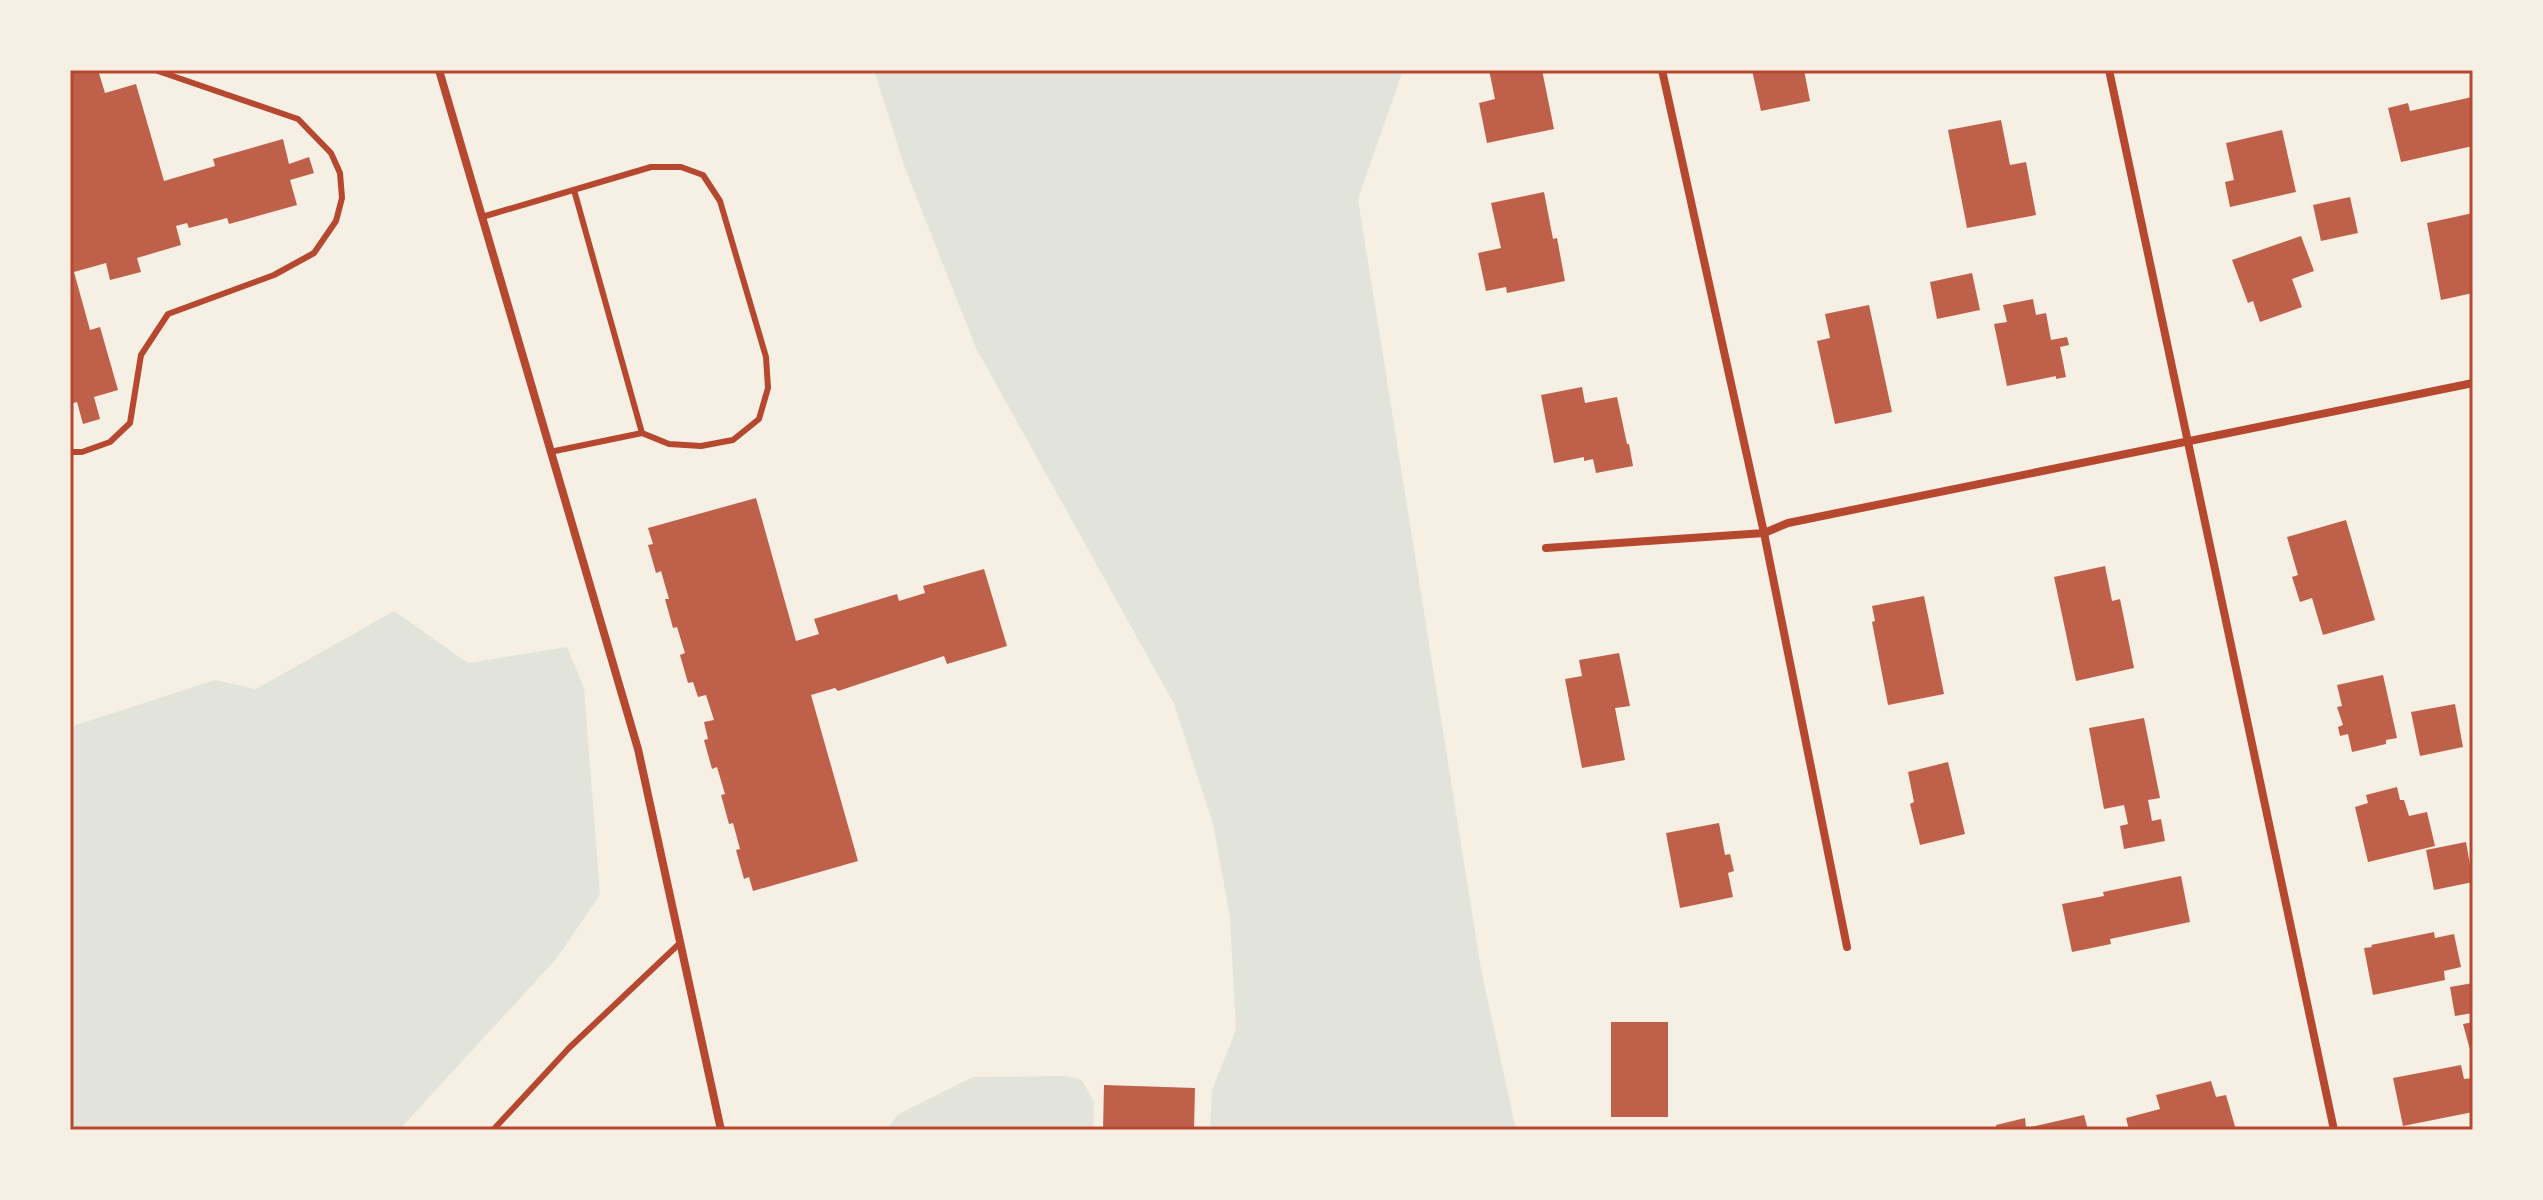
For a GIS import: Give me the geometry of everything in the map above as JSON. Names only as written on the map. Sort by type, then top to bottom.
[{"type":"street","points":[[439,70],[638,749],[721,1130]]},
{"type":"street","points":[[1662,70],[1764,533],[1847,947]]},
{"type":"street","points":[[2109,70],[2334,1130]]},
{"type":"street","points":[[1546,548],[1764,533],[1788,523],[2473,383]]},
{"type":"lane","points":[[70,452],[82,452],[110,442],[130,423],[141,355],[168,314],[274,275],[314,253],[336,221],[342,198],[340,173],[331,153],[298,119],[155,70]]},
{"type":"lane","points":[[482,217],[651,167],[681,167],[703,175],[720,201],[766,357],[768,388],[759,419],[733,440],[701,446],[669,444],[642,433],[550,452]]},
{"type":"lane","points":[[574,190],[642,433]]},
{"type":"lane","points":[[493,1130],[569,1048],[680,943]]},
{"type":"shaded area","points":[[874,70],[1403,70],[1358,199],[1481,969],[1516,1130],[1210,1130],[1212,1090],[1236,1030],[1230,917],[1213,824],[1174,704],[976,348],[905,168]]},
{"type":"shaded area","points":[[394,611],[468,663],[567,647],[584,688],[600,895],[556,959],[399,1130],[70,1130],[70,727],[215,680],[256,689]]},
{"type":"shaded area","points":[[1066,1076],[1082,1080],[1094,1102],[1093,1130],[887,1130],[897,1115],[973,1077]]},
{"type":"building","points":[[70,70],[98,70],[105,93],[136,84],[164,181],[215,166],[213,159],[283,139],[289,164],[309,157],[314,173],[290,180],[297,205],[229,224],[227,218],[189,228],[187,223],[176,226],[181,245],[137,258],[141,272],[110,280],[106,263],[74,272],[90,330],[100,327],[118,390],[94,397],[100,419],[83,424],[77,402],[70,404]]},
{"type":"building","points":[[1489,70],[1542,70],[1554,129],[1487,143],[1479,103],[1495,99]]},
{"type":"building","points":[[1752,70],[1804,70],[1810,101],[1761,111]]},
{"type":"building","points":[[2472,97],[2473,146],[2401,162],[2388,108],[2408,103],[2410,111]]},
{"type":"building","points":[[2001,120],[2010,165],[2026,162],[2036,215],[1967,228],[1948,130]]},
{"type":"building","points":[[2282,130],[2296,192],[2230,207],[2225,182],[2234,180],[2226,143]]},
{"type":"building","points":[[1544,192],[1565,281],[1507,293],[1506,287],[1486,291],[1478,253],[1501,248],[1491,203]]},
{"type":"building","points":[[2350,197],[2358,233],[2321,241],[2313,205]]},
{"type":"building","points":[[2473,213],[2473,293],[2441,300],[2427,223]]},
{"type":"building","points":[[2301,236],[2314,271],[2292,279],[2302,307],[2260,322],[2253,301],[2248,303],[2232,260]]},
{"type":"building","points":[[1972,273],[1980,310],[1937,319],[1930,282]]},
{"type":"building","points":[[2033,299],[2036,315],[2046,313],[2051,340],[2067,337],[2069,345],[2060,347],[2066,377],[2056,379],[2056,376],[2007,386],[1994,324],[2007,322],[2003,305]]},
{"type":"building","points":[[1869,305],[1892,412],[1835,424],[1817,341],[1830,338],[1825,314]]},
{"type":"building","points":[[1582,387],[1585,403],[1617,397],[1633,466],[1596,473],[1593,459],[1584,461],[1584,457],[1554,463],[1541,395]]},
{"type":"building","points":[[756,498],[796,641],[819,634],[814,619],[897,594],[899,601],[925,593],[923,586],[984,569],[1007,646],[947,664],[944,656],[838,691],[835,688],[811,695],[858,861],[753,891],[749,877],[744,879],[733,823],[729,824],[721,795],[725,794],[717,767],[712,769],[704,740],[708,739],[704,722],[714,720],[706,695],[698,697],[693,682],[688,683],[680,655],[685,653],[677,627],[673,628],[661,571],[656,573],[648,545],[653,544],[648,528]]},
{"type":"building","points":[[2346,520],[2375,620],[2323,635],[2312,598],[2300,602],[2292,577],[2298,575],[2287,537]]},
{"type":"building","points":[[2105,566],[2112,601],[2120,599],[2134,668],[2076,681],[2054,577]]},
{"type":"building","points":[[1924,596],[1944,694],[1888,705],[1872,622],[1875,621],[1872,606]]},
{"type":"building","points":[[1619,653],[1630,706],[1615,708],[1625,760],[1582,768],[1565,679],[1582,676],[1579,660]]},
{"type":"building","points":[[2383,675],[2397,738],[2386,740],[2386,744],[2352,752],[2348,734],[2340,736],[2338,727],[2343,725],[2337,707],[2342,706],[2337,685]]},
{"type":"building","points":[[2455,704],[2463,747],[2420,756],[2411,712]]},
{"type":"building","points":[[2144,718],[2160,798],[2148,800],[2152,821],[2161,819],[2165,841],[2124,849],[2120,826],[2128,824],[2124,805],[2104,809],[2089,728]]},
{"type":"building","points":[[1948,762],[1965,834],[1920,845],[1910,804],[1914,802],[1908,772]]},
{"type":"building","points":[[2397,787],[2409,816],[2427,812],[2435,846],[2368,862],[2355,807],[2368,803],[2366,795]]},
{"type":"building","points":[[1719,823],[1725,855],[1730,854],[1734,871],[1728,873],[1733,897],[1680,908],[1666,833]]},
{"type":"building","points":[[2466,842],[2473,882],[2434,890],[2426,850]]},
{"type":"building","points":[[2181,876],[2190,922],[2110,939],[2111,944],[2072,952],[2062,904]]},
{"type":"building","points":[[2434,932],[2435,938],[2454,934],[2461,967],[2444,971],[2445,980],[2373,995],[2364,948]]},
{"type":"building","points":[[2473,983],[2473,1013],[2455,1016],[2450,987]]},
{"type":"building","points":[[1611,1022],[1668,1022],[1668,1117],[1611,1117]]},
{"type":"building","points":[[2473,1022],[2473,1057],[2472,1057],[2463,1024]]},
{"type":"building","points":[[2461,1065],[2464,1079],[2473,1078],[2473,1112],[2403,1126],[2393,1078]]},
{"type":"building","points":[[2211,1081],[2216,1097],[2226,1095],[2236,1130],[2129,1130],[2126,1118],[2160,1109],[2156,1095]]},
{"type":"building","points":[[1104,1085],[1195,1088],[1194,1130],[1103,1130]]},
{"type":"building","points":[[2084,1115],[2088,1130],[1997,1130],[1996,1125],[2025,1118],[2026,1128]]}]
